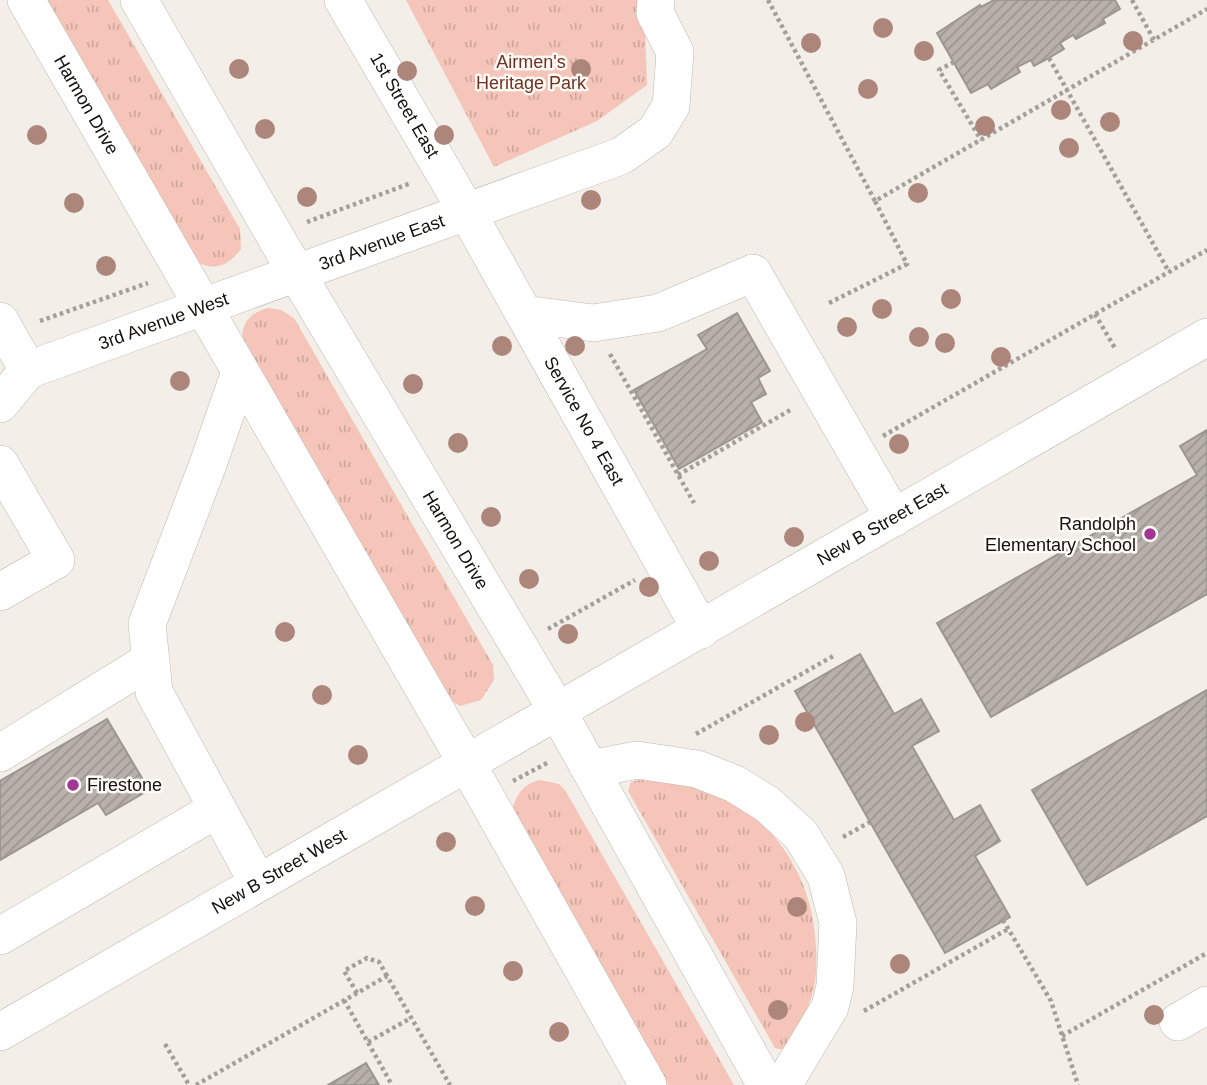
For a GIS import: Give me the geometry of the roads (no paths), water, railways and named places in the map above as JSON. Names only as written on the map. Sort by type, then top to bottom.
[{"type":"street","name":"Harmon Drive","points":[[26,0],[466,762],[648,1085]]},
{"type":"street","name":"Harmon Drive","points":[[139,0],[297,274],[558,712],[766,1085]]},
{"type":"street","name":"1st Street East","points":[[343,0],[467,212]]},
{"type":"street","name":"3rd Avenue East","points":[[297,274],[621,156],[655,132],[671,106],[675,52],[655,13],[656,0]]},
{"type":"street","name":"Service No 4 East","points":[[467,212],[701,629]]},
{"type":"street","points":[[524,314],[593,323],[658,313],[754,273],[894,518]]},
{"type":"street","name":"3rd Avenue West","points":[[28,370],[297,274]]},
{"type":"street","points":[[0,404],[28,370],[3,327]]},
{"type":"street","name":"New B Street East","points":[[558,712],[1207,337]]},
{"type":"street","points":[[240,372],[147,624],[154,692],[258,883]]},
{"type":"street","points":[[0,464],[56,560],[0,592]]},
{"type":"street","points":[[0,753],[150,660]]},
{"type":"street","name":"New B Street West","points":[[0,1032],[466,762],[558,712]]},
{"type":"street","points":[[583,757],[637,760],[697,769],[735,784],[767,804],[801,835],[826,876],[838,923],[836,974],[830,1007],[783,1085]]},
{"type":"street","points":[[0,936],[217,809]]},
{"type":"place","name":"Randolph Elementary School","points":[[1150,534]]},
{"type":"place","name":"Firestone","points":[[73,785]]},
{"type":"park label","name":"Airmen's Heritage Park","points":[[531,72]]}]
